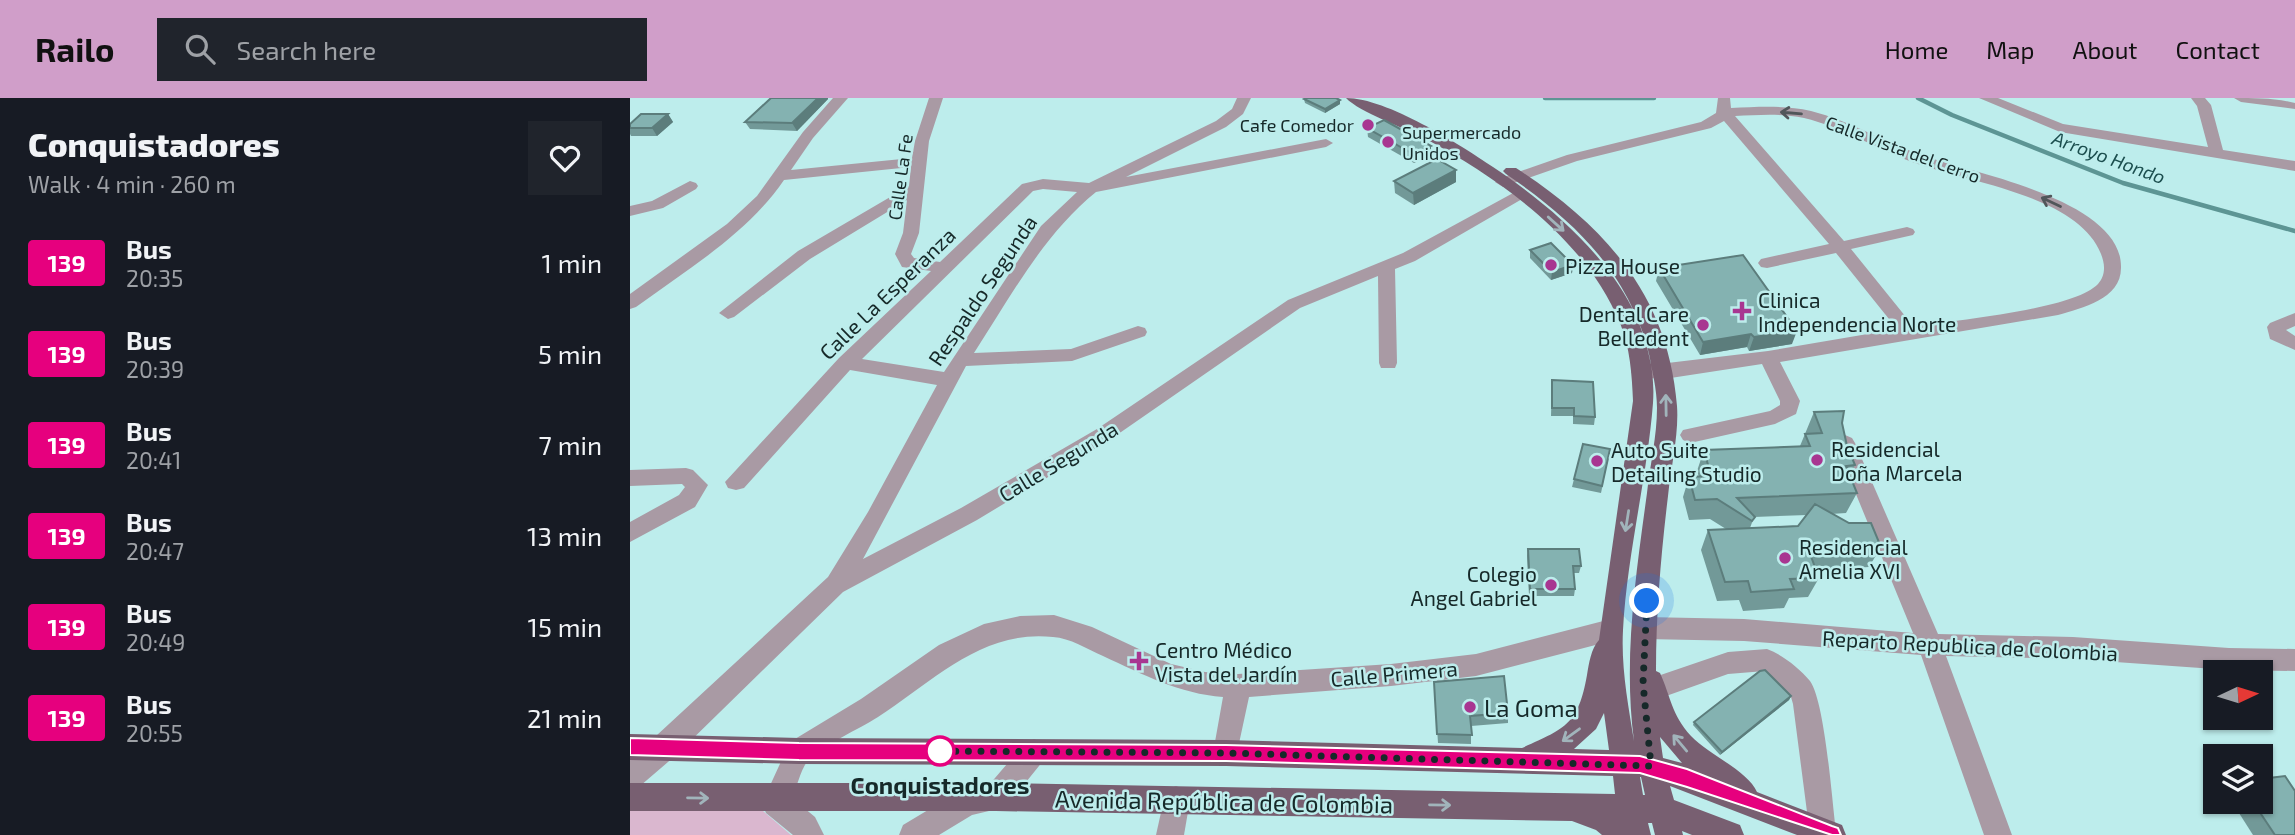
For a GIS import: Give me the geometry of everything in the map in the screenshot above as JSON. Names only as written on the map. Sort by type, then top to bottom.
[{"type":"main road","points":[[1353,98],[1567,211],[1608,250],[1637,293],[1664,372],[1667,408],[1645,636],[1645,800]]},
{"type":"main road","points":[[1377,98],[1483,154],[1571,237],[1607,280],[1630,325],[1642,372],[1643,401],[1612,630],[1612,681],[1645,800]]},
{"type":"main road","points":[[1523,762],[1568,740],[1590,717],[1596,699],[1598,673],[1612,630]]},
{"type":"main road","points":[[1645,636],[1652,689],[1668,729],[1686,751],[1773,814]]},
{"type":"main road","name":"Avenida República de Colombia","points":[[630,747],[799,751],[1226,753],[1523,762],[1645,800],[1730,835]]},
{"type":"main road","name":"Avenida República de Colombia","points":[[630,797],[996,797],[1567,807],[1645,800],[1773,814],[1827,833]]},
{"type":"main road","points":[[1567,807],[1604,818],[1622,835]]},
{"type":"street","points":[[630,303],[733,227],[763,199],[808,135],[841,98]]},
{"type":"street","name":"Calle La Fe","points":[[936,98],[922,141],[911,233],[903,254],[908,263],[946,268]]},
{"type":"street","name":"Respaldo Segunda","points":[[835,585],[876,518],[948,380],[1046,229],[1091,188],[1221,124],[1241,107],[1244,98]]},
{"type":"street","points":[[1986,98],[2060,128],[2295,166]]},
{"type":"street","points":[[2198,98],[2204,105],[2217,155]]},
{"type":"street","points":[[2241,98],[2291,106]]},
{"type":"street","points":[[1724,104],[1911,335]]},
{"type":"street","name":"Calle Segunda","points":[[630,777],[666,747],[835,585],[969,514],[1104,434],[1294,304],[1386,268],[1514,185],[1572,158],[1685,132],[1716,121],[1724,104]]},
{"type":"street","name":"Calle Vista del Cerro","points":[[1642,372],[1664,372],[1768,357],[2058,309],[2093,297],[2104,290],[2111,279],[2114,269],[2112,255],[2105,242],[2081,218],[2049,200],[1919,159],[1825,120],[1792,112],[1724,104]]},
{"type":"street","points":[[1091,188],[1326,143]]},
{"type":"street","points":[[780,176],[918,162]]},
{"type":"street","name":"Calle La Esperanza","points":[[736,482],[846,363],[1028,187],[1044,184],[1091,188]]},
{"type":"street","points":[[630,211],[657,205],[690,186]]},
{"type":"street","points":[[728,313],[804,255],[918,187]]},
{"type":"street","points":[[1767,263],[1907,232]]},
{"type":"street","points":[[1386,268],[1388,363]]},
{"type":"street","points":[[2295,319],[2276,327],[2277,335],[2295,344]]},
{"type":"street","points":[[960,360],[1072,355],[1138,332]]},
{"type":"street","points":[[1690,435],[1775,416],[1789,409],[1790,401],[1768,357]]},
{"type":"street","points":[[846,363],[948,380]]},
{"type":"street","points":[[1845,443],[1930,645],[1998,835]]},
{"type":"street","points":[[630,478],[686,476],[697,485],[687,501],[630,533]]},
{"type":"street","name":"Calle Primera","points":[[799,751],[870,708],[948,653],[984,635],[1020,627],[1054,626],[1083,635],[1168,674],[1205,684],[1238,686],[1391,675],[1476,665],[1612,630]]},
{"type":"street","name":"Reparto Republica de Colombia","points":[[1645,636],[1744,630],[1930,645],[2073,648],[2229,659],[2295,660]]},
{"type":"street","points":[[1652,689],[1736,662],[1759,659],[1773,662],[1801,690],[1806,704],[1827,833]]},
{"type":"street","points":[[1226,753],[1238,686]]},
{"type":"street","points":[[799,751],[776,803],[805,827],[810,835]]},
{"type":"street","points":[[913,835],[968,802],[996,797],[1034,752]]},
{"type":"street","points":[[1170,835],[1176,800]]},
{"type":"shaded area","points":[[630,809],[763,811],[791,835],[630,835]]},
{"type":"building","points":[[771,98],[818,98],[792,123],[745,122]]},
{"type":"building","points":[[1304,99],[1340,100],[1325,109]]},
{"type":"building","points":[[641,114],[668,114],[652,128],[630,128],[630,124]]},
{"type":"building","points":[[1384,120],[1431,146],[1413,154],[1367,128]]},
{"type":"building","points":[[1437,159],[1456,170],[1413,193],[1394,181]]},
{"type":"building","points":[[1551,243],[1573,265],[1552,272],[1530,250]]},
{"type":"building","points":[[1743,255],[1797,331],[1754,337],[1751,334],[1703,342],[1659,268]]},
{"type":"building","points":[[1552,380],[1593,382],[1595,417],[1574,416],[1574,408],[1552,408]]},
{"type":"building","points":[[1844,411],[1842,423],[1855,465],[1846,466],[1857,493],[1737,498],[1755,517],[1752,521],[1717,499],[1695,500],[1689,477],[1711,476],[1704,450],[1810,446],[1805,434],[1822,433],[1814,412]]},
{"type":"building","points":[[1583,444],[1610,449],[1602,486],[1574,479]]},
{"type":"building","points":[[1815,504],[1849,523],[1871,523],[1881,547],[1809,551],[1819,578],[1790,579],[1794,589],[1751,592],[1748,581],[1725,582],[1708,530],[1798,526]]},
{"type":"building","name":"Colegio Angel Gabriel","points":[[1528,549],[1579,549],[1581,566],[1573,566],[1575,589],[1530,589]]},
{"type":"building","points":[[1765,670],[1791,696],[1722,752],[1694,722],[1760,671]]},
{"type":"building","name":"La Goma","points":[[1504,676],[1508,713],[1470,716],[1472,735],[1437,734],[1434,682]]},
{"type":"building","points":[[2285,776],[2295,791],[2295,835],[2275,835],[2261,814],[2273,814],[2273,778]]},
{"type":"waterway","name":"Arroyo Hondo","points":[[1545,98],[1654,98]]},
{"type":"waterway","name":"Arroyo Hondo","points":[[1918,98],[1952,115],[2123,183],[2295,231]]},
{"type":"bus line","name":"139","points":[[630,747],[799,751],[1226,753],[1640,764],[1687,778],[1832,835]]},
{"type":"place","name":"Cafe Comedor","points":[[1368,125]]},
{"type":"place","name":"Supermercado Unidos","points":[[1388,142]]},
{"type":"place","name":"Pizza House","points":[[1551,265]]},
{"type":"place","name":"Clinica Independencia Norte","points":[[1742,311]]},
{"type":"place","name":"Dental Care Belledent","points":[[1703,325]]},
{"type":"place","name":"Residencial Doña Marcela","points":[[1817,460]]},
{"type":"place","name":"Auto Suite Detailing Studio","points":[[1597,461]]},
{"type":"place","name":"Residencial Amelia XVI","points":[[1785,558]]},
{"type":"place","name":"Colegio Angel Gabriel","points":[[1551,585]]},
{"type":"place","name":"Centro Médico Vista del Jardín","points":[[1139,661]]},
{"type":"place","name":"La Goma","points":[[1470,707]]},
{"type":"place","name":"Conquistadores","points":[[940,751]]},
{"type":"route","points":[[940,751],[929,751],[1226,753],[1651,766],[1643,683],[1647,601]]}]
